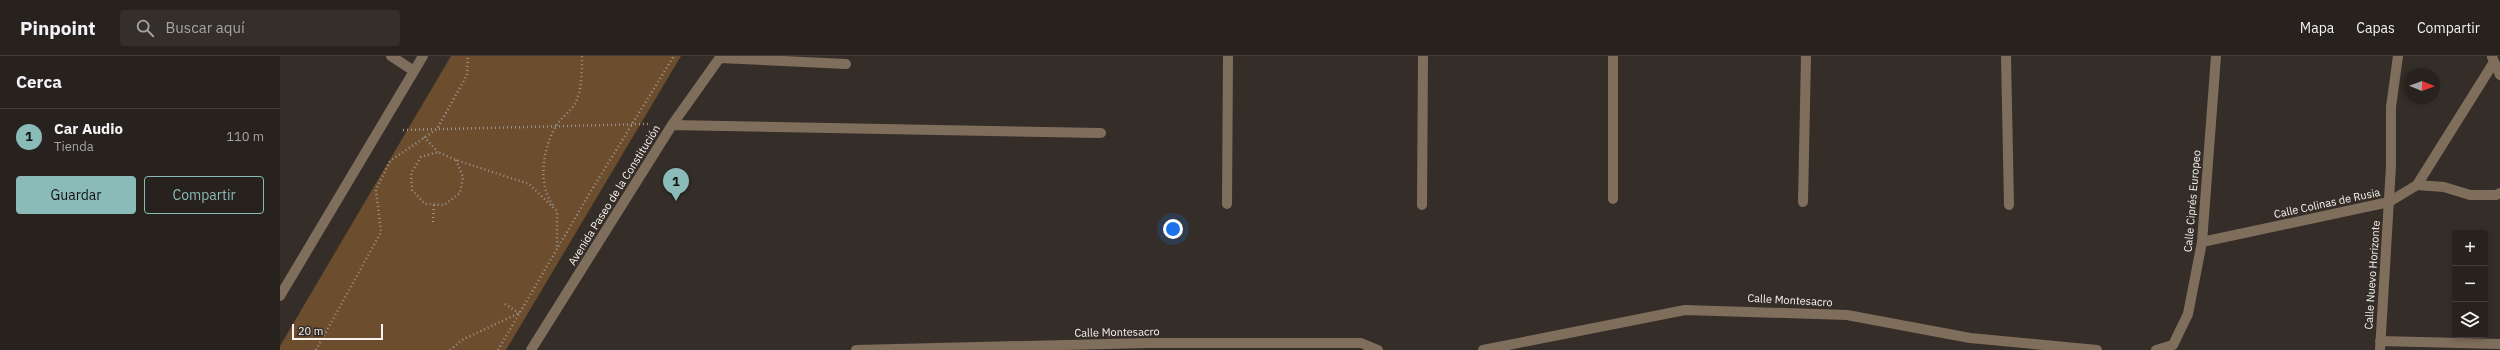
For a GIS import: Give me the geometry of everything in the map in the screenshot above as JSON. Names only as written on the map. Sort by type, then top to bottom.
[{"type":"street","points":[[391,56],[414,71]]},
{"type":"street","points":[[280,296],[423,56]]},
{"type":"street","points":[[1227,204],[1228,56]]},
{"type":"street","points":[[1422,205],[1423,56]]},
{"type":"street","points":[[1613,56],[1613,199]]},
{"type":"street","points":[[1803,202],[1806,56]]},
{"type":"street","points":[[2006,56],[2009,205]]},
{"type":"street","name":"Calle Ciprés Europeo","points":[[2156,350],[2173,345],[2188,314],[2202,242],[2216,56]]},
{"type":"street","name":"Calle Nuevo Horizonte","points":[[2380,346],[2389,202],[2391,107],[2398,56]]},
{"type":"street","points":[[721,57],[846,64]]},
{"type":"street","name":"Avenida Paseo de la Constitución","points":[[531,350],[672,125],[721,57]]},
{"type":"street","points":[[2493,59],[2500,75]]},
{"type":"street","points":[[2493,59],[2417,185],[2444,187],[2470,195],[2496,195],[2500,193]]},
{"type":"street","points":[[672,125],[1101,133]]},
{"type":"street","name":"Calle Colinas de Rusia","points":[[2202,242],[2389,202],[2417,185]]},
{"type":"street","name":"Calle Montesacro","points":[[1483,350],[1685,310],[1847,315],[1970,338],[2097,350]]},
{"type":"street","points":[[2380,346],[2500,344]]},
{"type":"street","name":"Calle Montesacro","points":[[856,350],[1362,346],[1378,350]]},
{"type":"path","points":[[316,350],[382,232],[376,190],[390,161],[437,129],[467,75],[468,56]]},
{"type":"path","points":[[557,248],[557,211],[546,195],[544,172],[548,144],[556,126],[576,102],[582,78],[582,56]]},
{"type":"path","points":[[498,350],[557,248],[674,56]]},
{"type":"path","points":[[378,131],[634,123],[672,125]]},
{"type":"path","points":[[424,137],[438,152],[456,160],[529,184],[557,211]]},
{"type":"path","points":[[438,152],[421,157],[411,173],[412,190],[426,204],[444,205],[460,193],[463,177],[456,160]]},
{"type":"path","points":[[433,222],[434,204]]},
{"type":"path","points":[[505,304],[520,313]]},
{"type":"path","points":[[450,350],[462,340],[520,313]]},
{"type":"shaded area","points":[[451,56],[681,56],[506,350],[280,350],[280,346]]},
{"type":"place","name":"Car Audio","points":[[676,201]]}]
